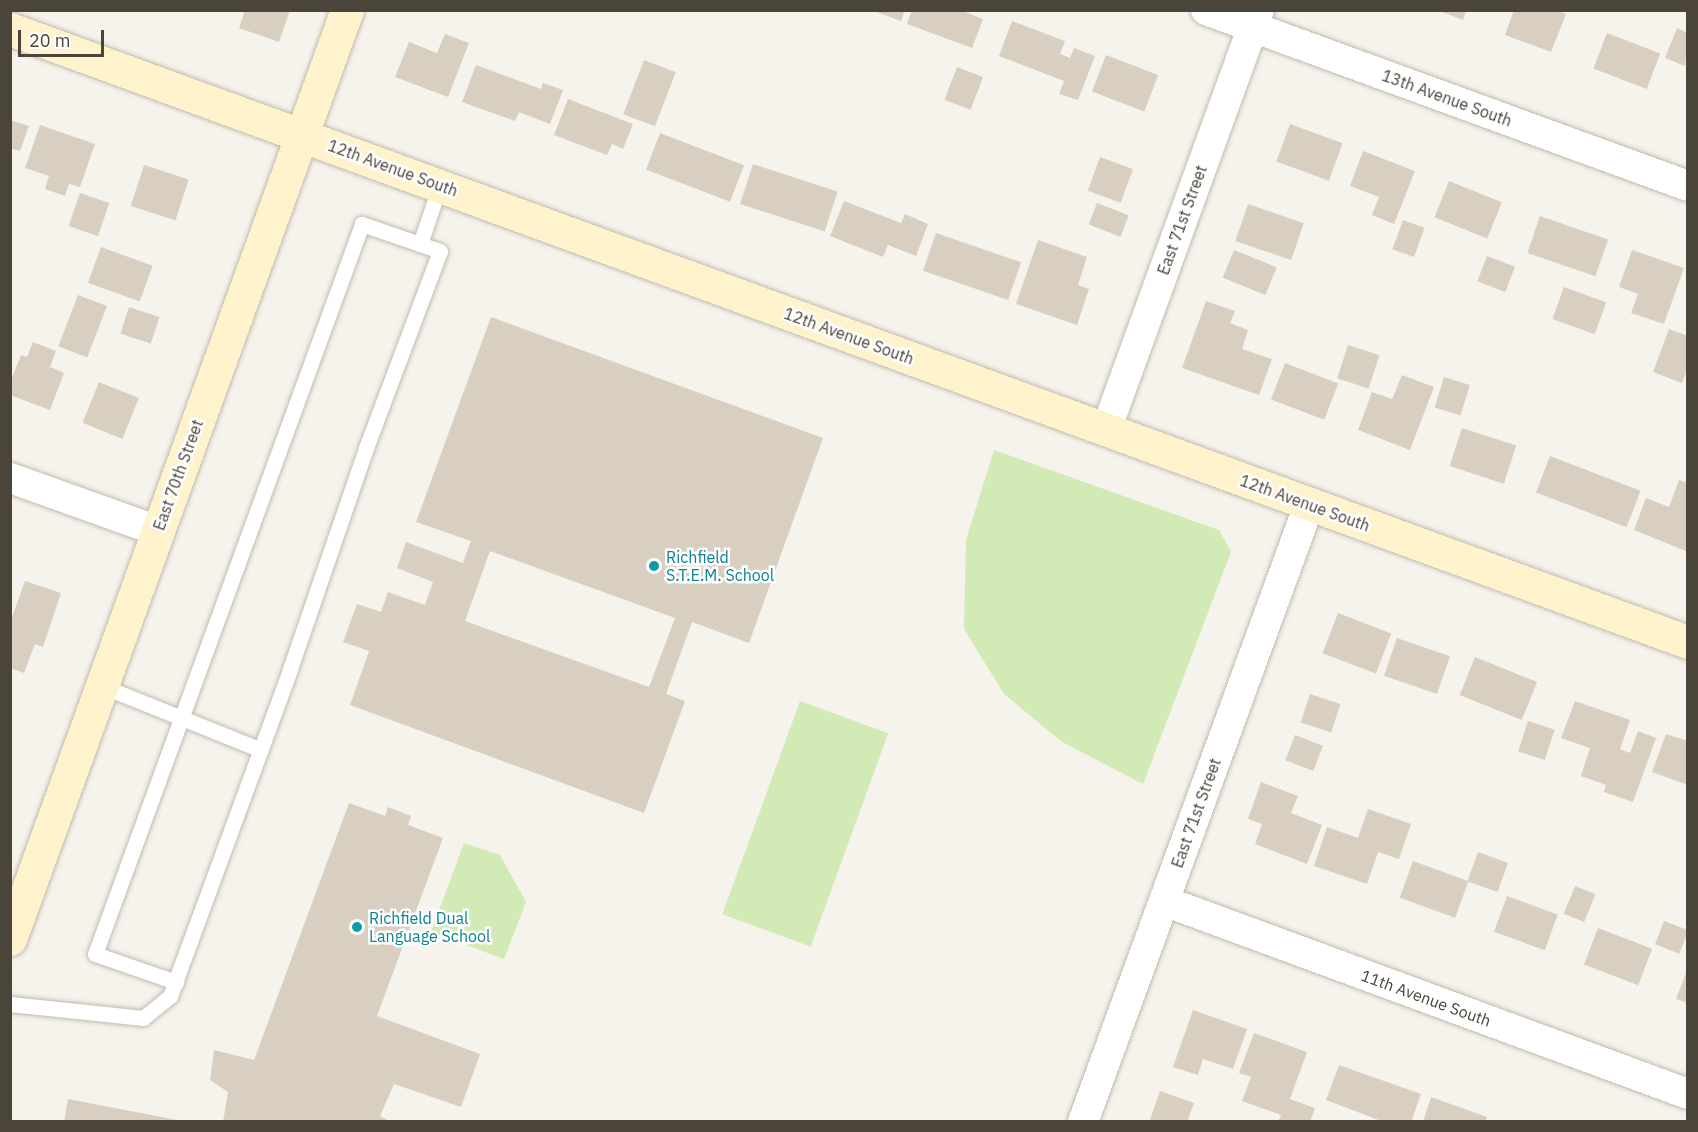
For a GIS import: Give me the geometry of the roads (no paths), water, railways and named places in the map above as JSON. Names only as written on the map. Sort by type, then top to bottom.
[{"type":"street","name":"East 70th Street","points":[[12,933],[347,10]]},
{"type":"street","name":"13th Avenue South","points":[[1206,10],[1256,20],[1688,186]]},
{"type":"street","name":"East 71st Street","points":[[1106,430],[1256,20]]},
{"type":"street","name":"12th Avenue South","points":[[10,29],[1688,642]]},
{"type":"street","points":[[10,478],[158,531]]},
{"type":"street","name":"East 71st Street","points":[[1083,1122],[1309,505]]},
{"type":"street","name":"11th Avenue South","points":[[1164,902],[1688,1094]]},
{"type":"lane","points":[[420,244],[440,185]]},
{"type":"lane","points":[[10,1004],[143,1018],[170,996],[176,982],[261,750],[366,448],[440,251],[362,224],[95,954],[176,982]]},
{"type":"lane","points":[[102,686],[261,750]]},
{"type":"place","name":"Richfield S.T.E.M. School","points":[[654,566]]},
{"type":"place","name":"Richfield Dual Language School","points":[[357,927]]}]
